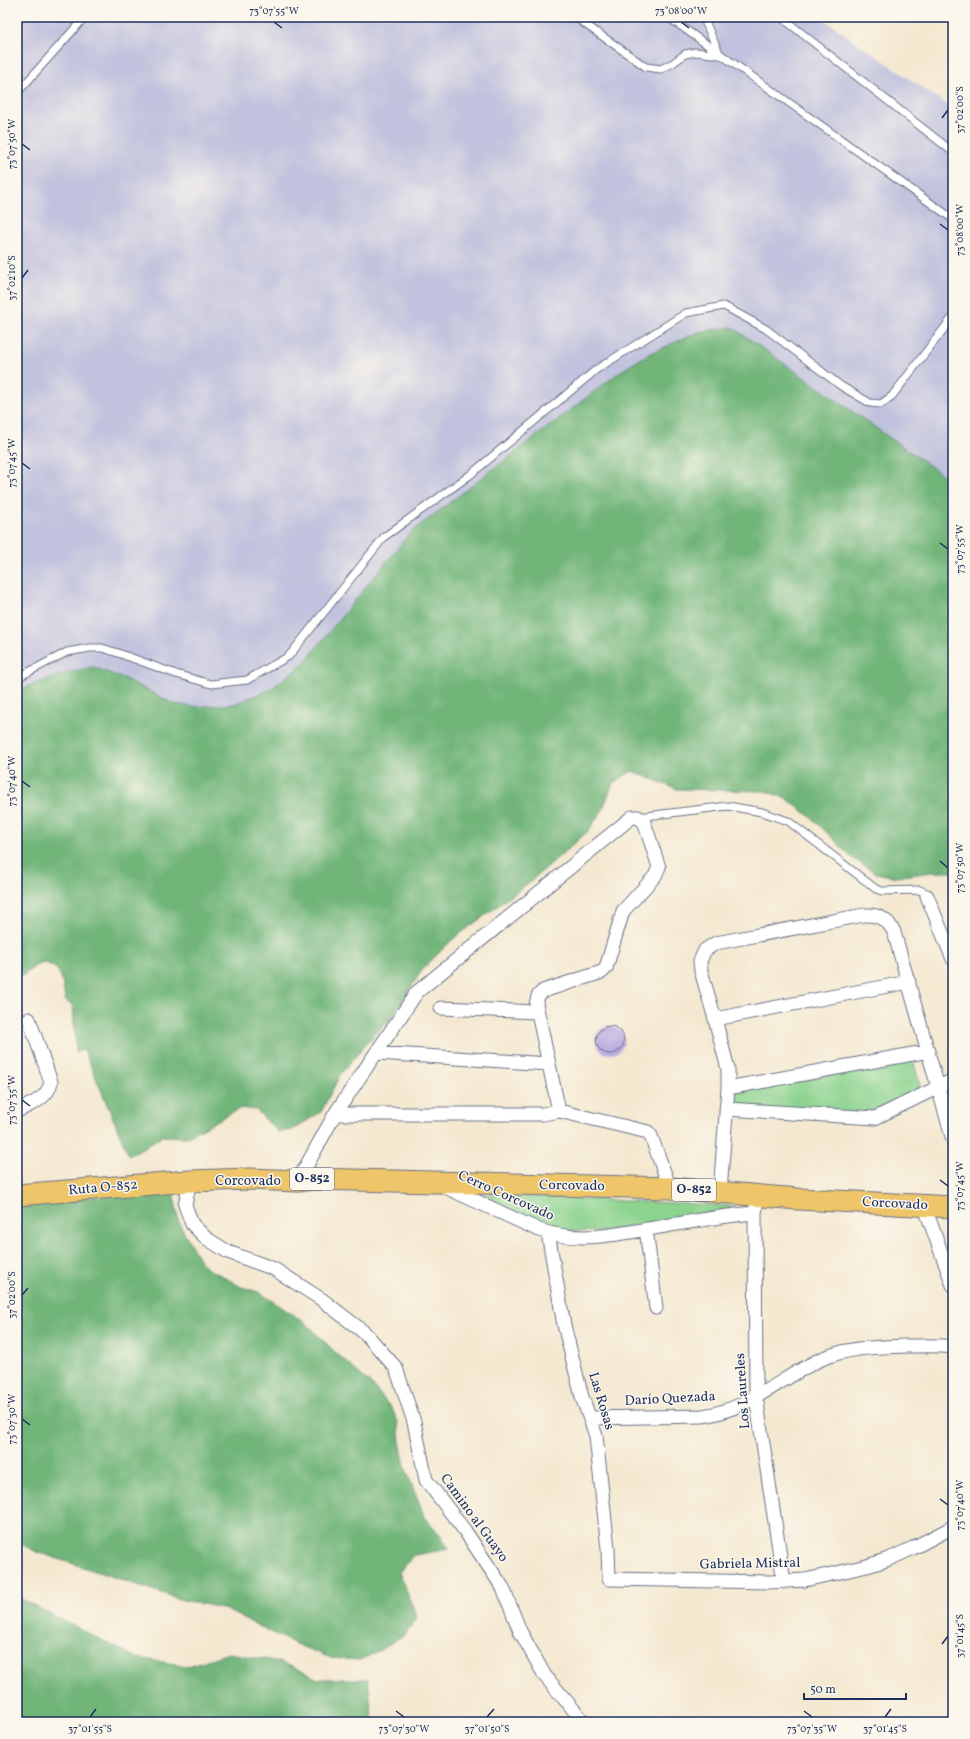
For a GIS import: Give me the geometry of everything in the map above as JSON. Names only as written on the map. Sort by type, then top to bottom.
[{"type":"main road","name":"Corcovado","points":[[190,1181],[250,1179],[298,1181],[313,1179],[670,1188],[720,1192],[756,1204],[798,1200],[953,1207]]},
{"type":"main road","name":"Ruta O-852","points":[[17,1195],[190,1181]]},
{"type":"street","points":[[298,1181],[335,1114],[417,992],[632,817],[638,817],[644,822],[660,868],[623,911],[606,968],[602,972],[540,993],[536,1004],[559,1111]]},
{"type":"street","points":[[927,896],[953,959]]},
{"type":"street","points":[[720,1192],[728,1088],[726,1062],[700,966],[702,953],[708,947],[716,943],[864,915],[880,916],[890,925],[894,932],[953,1140]]},
{"type":"street","points":[[715,1019],[909,982]]},
{"type":"street","points":[[441,1008],[538,1012]]},
{"type":"street","points":[[17,1111],[45,1096],[50,1089],[51,1082],[28,1019]]},
{"type":"street","points":[[728,1088],[929,1051]]},
{"type":"street","points":[[377,1053],[548,1064]]},
{"type":"street","points":[[726,1109],[875,1118],[953,1080]]},
{"type":"street","points":[[335,1114],[543,1114],[559,1111],[648,1132],[651,1136],[670,1188]]},
{"type":"street","name":"Camino al Guayo","points":[[190,1181],[185,1205],[192,1224],[206,1238],[228,1252],[274,1269],[321,1299],[366,1333],[396,1368],[414,1422],[426,1480],[465,1531],[503,1588],[520,1631],[546,1676],[584,1722]]},
{"type":"street","name":"Cerro Corcovado","points":[[435,1182],[548,1233],[563,1236],[590,1238],[646,1230],[756,1204]]},
{"type":"street","name":"Los Laureles","points":[[756,1204],[756,1397],[784,1582]]},
{"type":"street","points":[[924,1205],[953,1285]]},
{"type":"street","points":[[646,1230],[656,1308]]},
{"type":"street","name":"Las Rosas","points":[[548,1233],[564,1325],[582,1397],[596,1436],[608,1549],[609,1579]]},
{"type":"street","name":"Darío Quezada","points":[[590,1418],[710,1415],[726,1411],[756,1397],[818,1361],[841,1352],[868,1347],[953,1347]]},
{"type":"street","name":"Gabriela Mistral","points":[[609,1579],[784,1582],[805,1580],[867,1566],[907,1551],[953,1527]]},
{"type":"lane","points":[[17,93],[85,17]]},
{"type":"lane","points":[[575,17],[646,67],[661,68],[673,63],[685,54],[696,52],[720,55]]},
{"type":"lane","points":[[668,17],[953,218]]},
{"type":"lane","points":[[703,17],[720,55]]},
{"type":"lane","points":[[781,17],[953,152]]},
{"type":"lane","points":[[17,678],[67,652],[90,648],[102,648],[118,652],[176,674],[211,684],[247,680],[289,656],[384,538],[470,475],[597,368],[686,313],[724,306],[766,329],[841,386],[870,403],[881,404],[892,396],[953,317]]},
{"type":"lane","points":[[638,817],[728,806],[762,812],[788,821],[876,889],[920,890],[926,893],[927,896]]},
{"type":"shaded area","points":[[17,17],[820,17],[953,109],[953,482],[732,327],[621,371],[410,533],[303,664],[269,690],[234,704],[195,707],[174,704],[123,678],[93,667],[69,672],[31,685],[17,692]]},
{"type":"green space","points":[[732,327],[953,482],[953,872],[931,872],[896,877],[876,873],[852,858],[812,818],[786,798],[765,791],[677,789],[632,771],[613,783],[602,811],[588,831],[531,881],[453,939],[423,969],[389,1021],[362,1048],[340,1075],[321,1112],[292,1130],[278,1132],[256,1110],[241,1108],[186,1137],[162,1136],[129,1156],[84,1050],[76,1052],[73,1006],[65,1000],[60,975],[54,967],[41,962],[22,976],[17,977],[17,692],[31,685],[69,672],[93,667],[123,678],[174,704],[195,707],[234,704],[269,690],[303,664],[410,533],[621,371],[647,355],[698,332]]},
{"type":"green space","points":[[913,1060],[920,1085],[915,1093],[869,1116],[734,1107],[733,1096],[736,1092]]},
{"type":"green space","points":[[173,1191],[179,1223],[200,1261],[209,1270],[221,1275],[241,1287],[259,1292],[307,1324],[338,1355],[372,1385],[392,1409],[398,1422],[400,1442],[406,1470],[424,1516],[437,1531],[449,1549],[415,1555],[399,1572],[417,1618],[405,1634],[382,1649],[360,1660],[331,1658],[293,1643],[222,1608],[183,1600],[37,1552],[17,1542],[17,1202]]},
{"type":"green space","points":[[473,1194],[735,1206],[732,1209],[603,1232],[549,1230]]},
{"type":"green space","points":[[17,1597],[137,1658],[188,1666],[229,1653],[281,1662],[319,1679],[368,1679],[372,1717],[374,1722],[17,1722]]},
{"type":"building","points":[[610,1026],[620,1030],[624,1040],[620,1050],[610,1054],[600,1050],[596,1040],[600,1030]]}]
